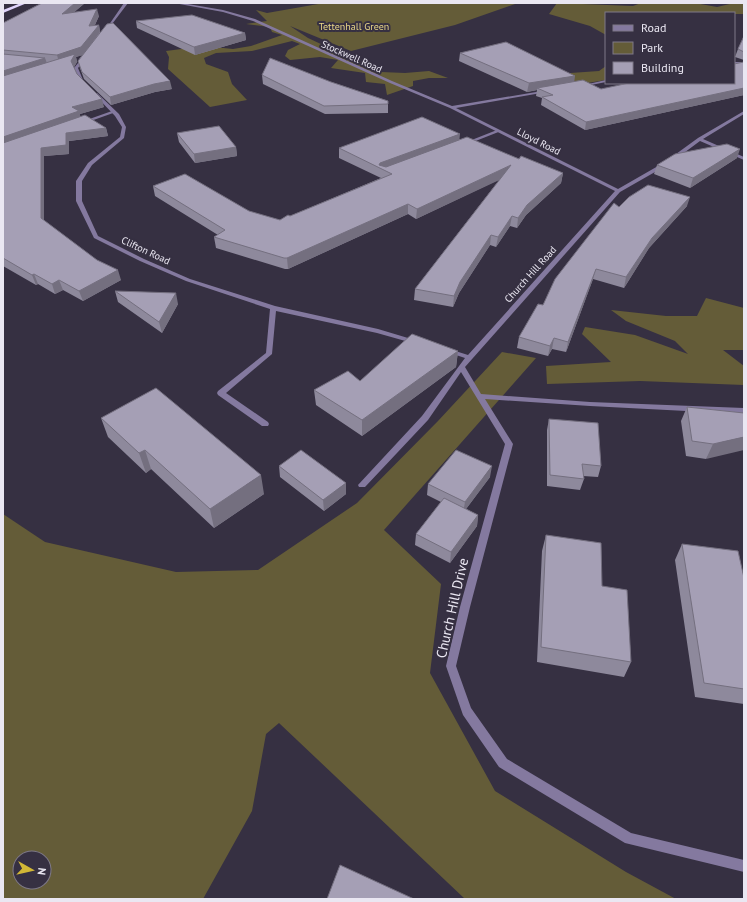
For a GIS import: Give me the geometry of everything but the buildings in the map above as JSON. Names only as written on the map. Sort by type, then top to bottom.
[{"type":"highway","points":[[3,12],[25,3]]},
{"type":"street","points":[[103,34],[126,3]]},
{"type":"street","name":"Stockwell Road","points":[[176,3],[223,11],[254,20],[390,82],[452,107]]},
{"type":"street","name":"Clifton Road","points":[[78,58],[86,56],[76,68],[81,80],[114,112],[124,127],[122,137],[90,164],[79,181],[79,201],[96,237],[142,260],[188,280],[273,308],[378,331],[424,344]]},
{"type":"street","points":[[575,86],[605,81]]},
{"type":"street","points":[[452,107],[552,90]]},
{"type":"street","name":"Lloyd Road","points":[[452,107],[618,191]]},
{"type":"street","points":[[76,125],[114,112]]},
{"type":"street","name":"Church Hill Road","points":[[362,485],[425,418],[469,357],[618,191],[667,163],[700,139],[744,112]]},
{"type":"street","points":[[463,145],[499,131]]},
{"type":"street","points":[[700,139],[744,158]]},
{"type":"street","points":[[265,424],[221,393],[269,354],[273,308]]},
{"type":"street","points":[[439,348],[469,357]]},
{"type":"street","name":"Church Hill Drive","points":[[461,367],[509,444],[464,607],[451,666],[467,711],[503,764],[629,839],[744,866]]},
{"type":"street","points":[[479,396],[590,404],[744,411]]},
{"type":"green space","name":"Tettenhall Green","points":[[324,3],[518,3],[455,25],[351,51],[290,26],[308,38],[381,72],[405,73],[429,71],[448,78],[429,78],[413,81],[413,86],[387,95],[385,84],[366,82],[365,73],[331,68],[338,60],[320,57],[290,60],[285,56],[288,50],[300,44],[292,41],[252,51],[216,53],[204,58],[206,64],[228,72],[232,84],[247,100],[210,107],[168,69],[169,57],[166,51],[204,46],[233,49],[251,46],[282,35],[272,32],[270,27],[246,24],[267,21],[256,10],[267,13]]},
{"type":"green space","points":[[557,3],[633,6],[641,3],[695,3],[717,7],[734,3],[744,3],[744,14],[735,14],[735,12],[605,12],[605,34],[590,26],[549,14]]},
{"type":"green space","points":[[605,67],[605,80],[581,84],[556,74],[599,71]]},
{"type":"green space","points":[[706,298],[744,308],[744,350],[723,350],[744,366],[744,385],[640,381],[547,384],[546,366],[611,362],[582,334],[585,327],[635,335],[688,354],[675,341],[626,321],[611,310],[666,316],[697,316]]},
{"type":"green space","points":[[502,352],[536,358],[384,530],[441,584],[430,673],[495,791],[626,872],[676,899],[465,899],[279,723],[266,734],[252,811],[203,899],[3,899],[3,514],[45,542],[176,572],[258,570],[357,503],[438,421]]}]
